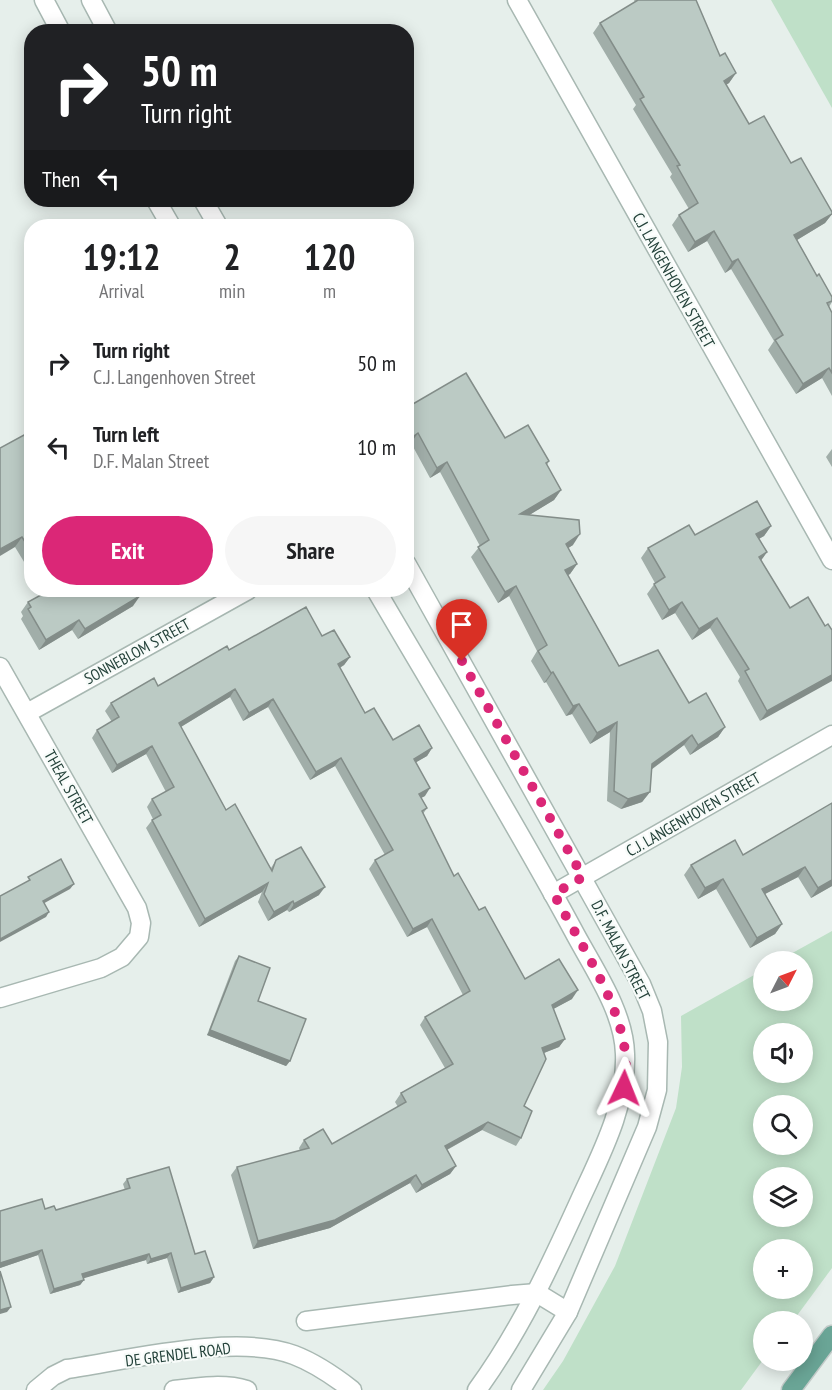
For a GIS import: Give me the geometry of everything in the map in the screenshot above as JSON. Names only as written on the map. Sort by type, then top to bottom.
[{"type":"main road","points":[[791,1390],[832,1335]]},
{"type":"street","points":[[44,0],[57,24]]},
{"type":"street","points":[[91,0],[104,24]]},
{"type":"street","name":"C.J. LANGENHOVEN STREET","points":[[517,0],[832,560]]},
{"type":"street","name":"D.F. MALAN STREET","points":[[414,576],[641,984],[651,1011],[657,1042],[657,1090],[647,1127],[568,1312],[521,1390]]},
{"type":"street","name":"SONNEBLOM STREET","points":[[27,713],[235,597]]},
{"type":"street","name":"D.F. MALAN STREET","points":[[380,597],[554,894],[610,999],[626,1052],[624,1088],[606,1142],[537,1293],[501,1356],[477,1390]]},
{"type":"street","name":"THEAL STREET","points":[[0,667],[137,908],[141,923],[139,937],[122,957],[100,968],[0,998]]},
{"type":"street","name":"C.J. LANGENHOVEN STREET","points":[[554,894],[832,735]]},
{"type":"street","points":[[306,1321],[537,1293],[568,1312]]},
{"type":"street","name":"DE GRENDEL ROAD","points":[[36,1390],[53,1376],[68,1369],[207,1347],[258,1347],[292,1354],[329,1372],[352,1390]]},
{"type":"street","points":[[174,1390],[202,1386],[236,1387],[248,1390]]},
{"type":"green space","points":[[771,0],[832,0],[832,108]]},
{"type":"green space","points":[[832,931],[832,1268],[813,1294],[813,1239],[753,1239],[753,1299],[809,1299],[800,1311],[753,1311],[753,1371],[755,1371],[741,1390],[543,1390],[563,1361],[615,1266],[676,1108],[682,1067],[681,1016],[753,976],[753,1011],[813,1011],[813,951],[796,951]]},
{"type":"building","points":[[638,0],[696,0],[720,56],[725,53],[736,73],[724,81],[749,124],[764,116],[791,163],[801,158],[832,212],[794,235],[817,276],[819,274],[832,297],[832,301],[827,303],[832,313],[832,373],[829,368],[803,384],[775,340],[783,335],[738,259],[732,262],[714,231],[695,242],[679,215],[698,203],[677,166],[680,165],[640,99],[644,97],[600,23]]},
{"type":"building","points":[[466,373],[505,438],[528,425],[549,461],[546,463],[561,490],[520,514],[579,520],[580,534],[566,544],[577,564],[565,570],[619,666],[658,650],[689,703],[706,693],[725,727],[698,745],[692,735],[652,764],[650,792],[628,799],[614,791],[617,722],[597,733],[579,704],[573,706],[553,672],[551,673],[538,651],[547,645],[516,586],[505,592],[478,547],[489,540],[447,462],[437,468],[418,433],[414,436],[414,403]]},
{"type":"building","points":[[24,435],[24,540],[22,537],[0,549],[0,448]]},
{"type":"building","points":[[757,501],[771,526],[756,534],[767,552],[759,557],[790,608],[808,597],[825,626],[828,624],[832,630],[832,675],[767,711],[745,671],[749,669],[717,618],[699,629],[682,602],[669,610],[654,584],[665,577],[648,548],[689,525],[695,535]]},
{"type":"building","points":[[37,597],[138,597],[85,629],[79,620],[46,640],[28,609],[31,607],[28,602]]},
{"type":"building","points":[[306,607],[322,636],[334,630],[350,657],[338,664],[365,713],[374,708],[393,740],[419,725],[432,748],[414,759],[430,788],[419,794],[427,808],[422,811],[454,876],[458,873],[479,910],[485,907],[525,979],[559,959],[578,990],[552,1005],[565,1039],[542,1048],[546,1059],[524,1106],[532,1111],[521,1138],[488,1122],[445,1146],[456,1166],[422,1185],[416,1175],[335,1220],[258,1241],[237,1167],[309,1148],[304,1140],[323,1129],[332,1144],[406,1102],[401,1093],[453,1064],[425,1017],[470,991],[432,919],[413,929],[375,860],[393,850],[341,758],[316,772],[273,699],[249,713],[235,689],[179,723],[226,810],[235,804],[272,871],[276,860],[301,847],[325,887],[274,912],[264,894],[268,883],[205,919],[152,820],[161,815],[152,799],[174,787],[152,746],[117,765],[97,730],[119,717],[111,703],[154,678],[158,686],[227,646],[229,650]]},
{"type":"building","points":[[832,803],[832,880],[818,888],[805,867],[762,889],[782,924],[757,938],[723,879],[705,888],[691,865],[735,840],[743,855]]},
{"type":"building","points":[[61,859],[74,884],[43,901],[49,912],[0,939],[0,896],[30,880],[28,877]]},
{"type":"building","points":[[239,956],[270,968],[258,1001],[306,1019],[290,1061],[210,1030]]},
{"type":"building","points":[[169,1167],[195,1254],[205,1251],[214,1277],[181,1288],[171,1253],[151,1259],[149,1254],[82,1274],[84,1280],[54,1289],[42,1250],[0,1263],[0,1211],[42,1199],[45,1209],[54,1206],[56,1210],[130,1188],[127,1179]]},
{"type":"building","points":[[0,1271],[11,1307],[0,1310]]},
{"type":"route","points":[[462,661],[583,877],[554,894],[610,999],[619,1023],[626,1052],[624,1088]]}]
